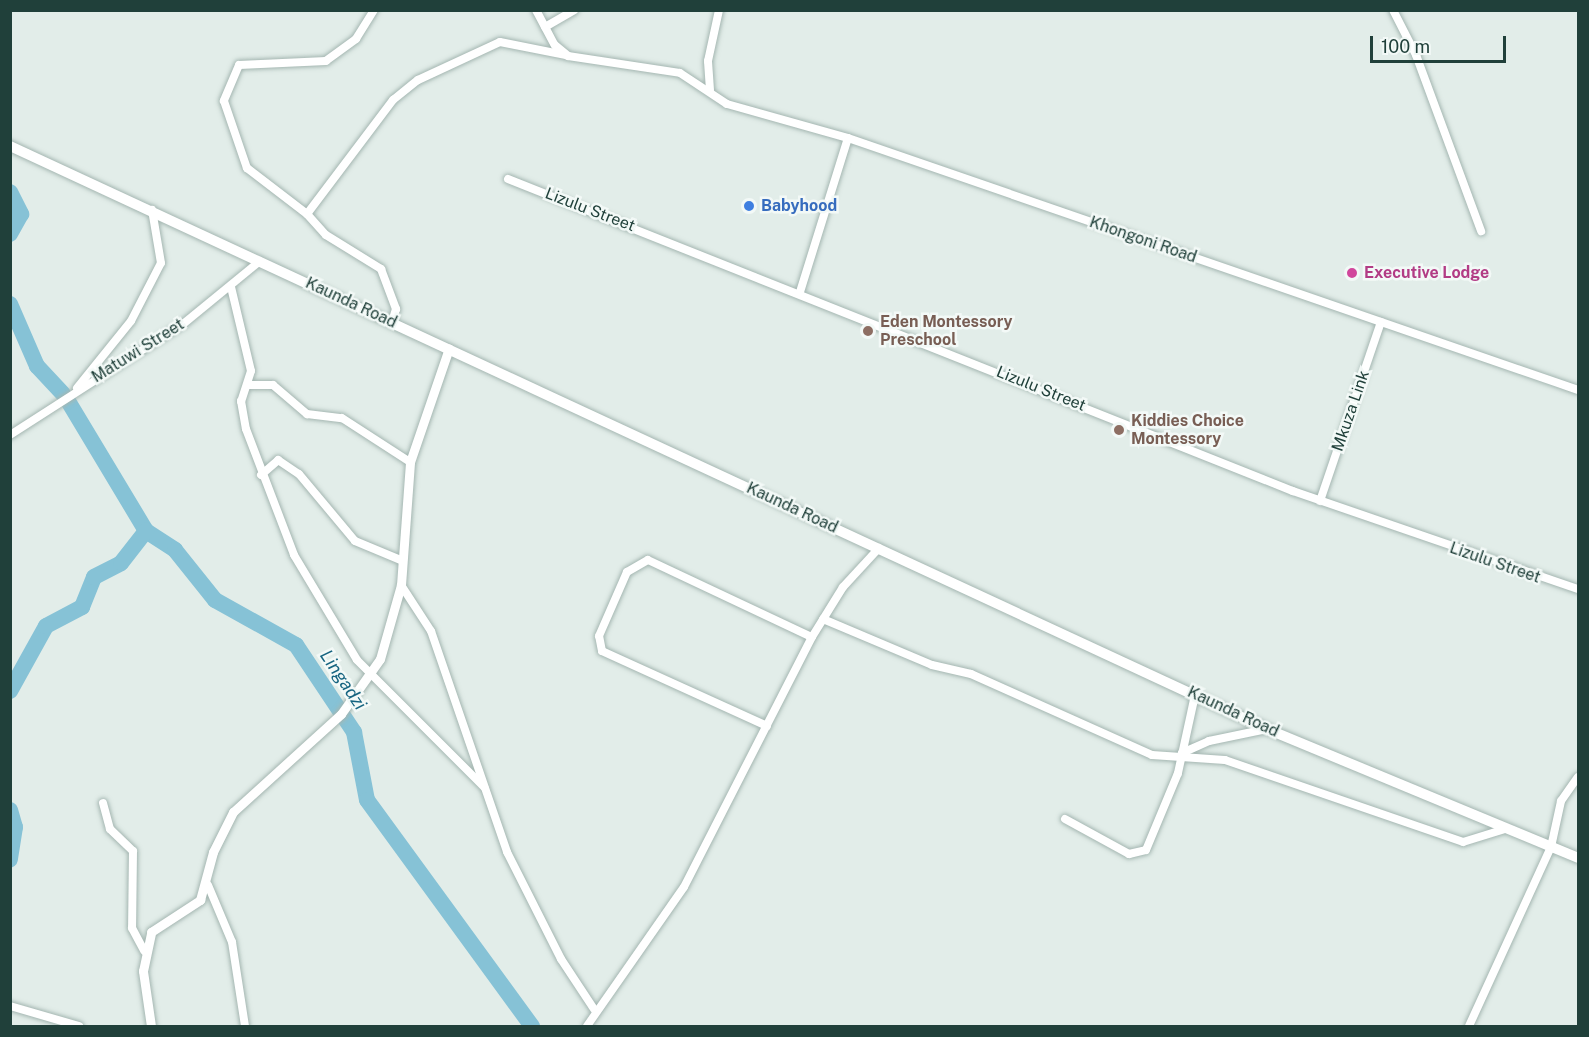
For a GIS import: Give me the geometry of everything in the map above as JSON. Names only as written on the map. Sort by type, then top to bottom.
[{"type":"main road","name":"Kaunda Road","points":[[10,146],[1267,729],[1578,858]]},
{"type":"street","points":[[374,10],[356,39],[326,61],[294,67],[249,61],[239,65],[226,89],[224,101],[247,168],[307,214],[326,235],[381,269],[396,309],[392,322]]},
{"type":"street","points":[[536,10],[545,27],[568,56]]},
{"type":"street","points":[[545,27],[574,10]]},
{"type":"street","points":[[710,90],[708,62],[719,10]]},
{"type":"street","points":[[1393,10],[1416,55],[1481,231]]},
{"type":"street","name":"Khongoni Road","points":[[307,214],[393,100],[418,80],[500,42],[568,56],[680,73],[710,90],[727,104],[848,138],[1578,390]]},
{"type":"street","points":[[800,292],[848,138]]},
{"type":"street","name":"Lizulu Street","points":[[508,179],[800,292],[1320,501],[1578,589]]},
{"type":"street","points":[[76,389],[131,321],[161,263],[152,210]]},
{"type":"street","name":"Matuwi Street","points":[[10,435],[76,389],[137,355],[231,287],[260,261]]},
{"type":"street","points":[[231,287],[244,331],[249,385],[241,408],[261,475],[294,555],[357,660],[484,787]]},
{"type":"street","name":"Mkuza Link","points":[[1320,501],[1382,322]]},
{"type":"street","points":[[245,1026],[232,942],[208,885],[210,860],[234,812],[341,714],[372,675],[401,585],[410,462],[449,348]]},
{"type":"street","points":[[249,385],[273,385],[307,414],[342,418],[410,462]]},
{"type":"street","points":[[261,475],[278,460],[298,474],[355,541],[403,561]]},
{"type":"street","points":[[587,1026],[594,1009],[674,905],[812,637],[823,619],[879,548]]},
{"type":"street","points":[[766,726],[602,651],[599,636],[627,572],[648,560],[812,637]]},
{"type":"street","points":[[401,585],[431,631],[484,787],[520,881],[594,1009]]},
{"type":"street","points":[[823,619],[932,665],[971,674],[1145,753],[1216,758],[1332,794],[1463,842],[1505,829]]},
{"type":"street","points":[[1065,819],[1129,854],[1141,854],[1155,834],[1180,754],[1194,695]]},
{"type":"street","points":[[1180,754],[1209,741],[1267,729]]},
{"type":"street","points":[[1469,1026],[1551,847],[1561,801],[1578,777]]},
{"type":"street","points":[[103,803],[110,829],[134,851],[132,928],[144,951],[151,1026]]},
{"type":"street","points":[[144,951],[156,927],[196,904],[208,885]]},
{"type":"street","points":[[10,1006],[79,1026]]},
{"type":"waterway","points":[[10,192],[21,214],[10,234]]},
{"type":"waterway","points":[[10,304],[37,366],[63,394]]},
{"type":"waterway","name":"Lingadzi","points":[[68,401],[146,531],[175,550],[215,600],[296,645],[354,732],[367,800],[532,1026]]},
{"type":"waterway","points":[[10,691],[46,626],[82,607],[94,577],[121,563],[146,531]]},
{"type":"waterway","points":[[10,810],[15,827],[10,860]]},
{"type":"place","name":"Babyhood","points":[[749,206]]},
{"type":"place","name":"Executive Lodge","points":[[1352,273]]},
{"type":"place","name":"Eden Montessory Preschool","points":[[868,331]]},
{"type":"place","name":"Kiddies Choice Montessory","points":[[1119,430]]}]
